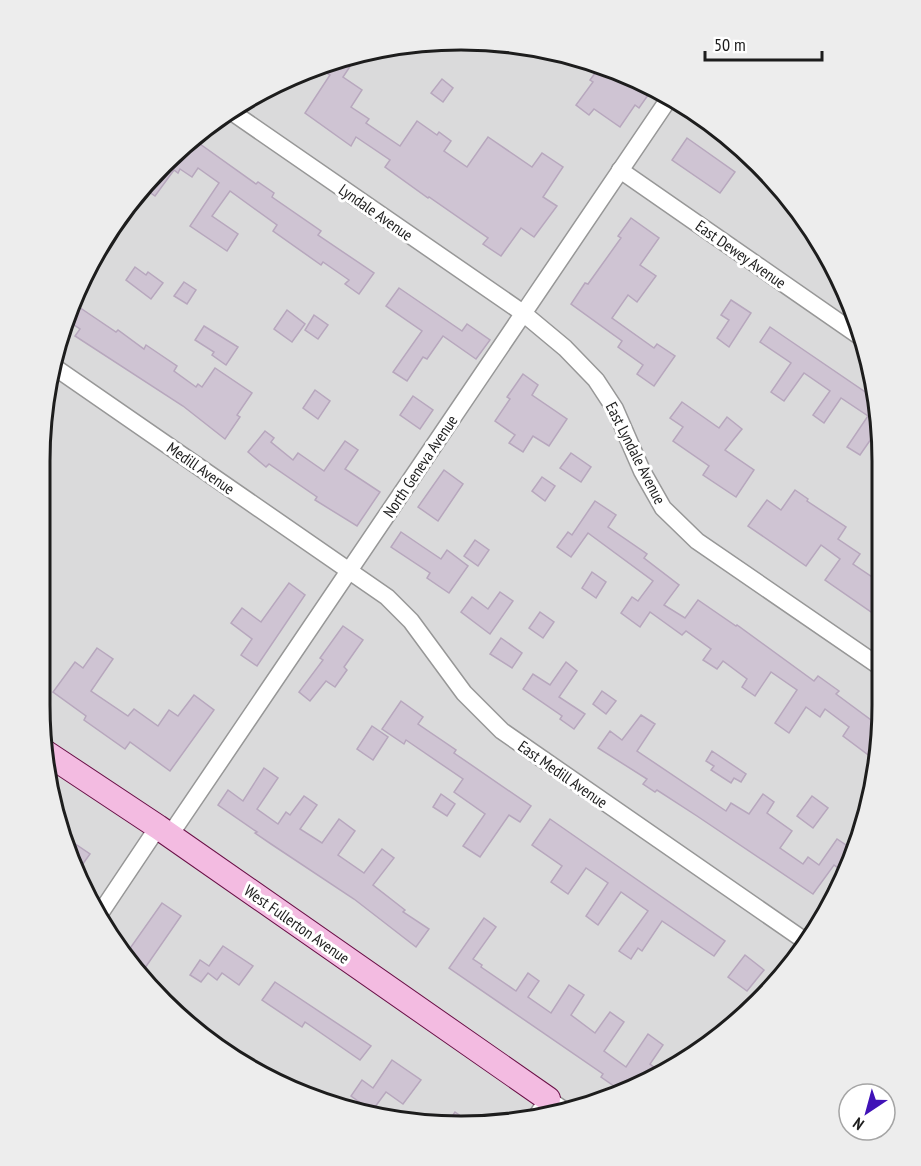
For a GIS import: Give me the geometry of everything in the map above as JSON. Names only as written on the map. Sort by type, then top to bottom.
[{"type":"street","name":"North Geneva Avenue","points":[[104,909],[164,831],[349,570],[665,104]]},
{"type":"street","name":"Lyndale Avenue","points":[[237,116],[523,313]]},
{"type":"street","name":"East Dewey Avenue","points":[[620,170],[851,330]]},
{"type":"street","name":"East Lyndale Avenue","points":[[523,313],[565,348],[596,380],[615,410],[642,471],[663,508],[697,542],[872,661]]},
{"type":"street","name":"Medill Avenue","points":[[60,371],[349,570]]},
{"type":"street","name":"East Medill Avenue","points":[[349,570],[387,597],[411,621],[464,693],[502,731],[800,937]]},
{"type":"street","name":"West Fullerton Avenue","points":[[53,757],[164,831],[542,1108]]},
{"type":"shaded area","points":[[434,50],[487,50],[514,53],[541,57],[593,71],[666,105],[711,134],[731,151],[787,210],[816,255],[840,303],[850,328],[864,380],[872,460],[871,732],[864,786],[850,838],[829,887],[787,956],[751,996],[711,1032],[666,1061],[618,1085],[593,1095],[541,1109],[514,1113],[487,1116],[434,1116],[407,1113],[380,1109],[328,1095],[303,1085],[255,1061],[210,1032],[170,996],[134,956],[92,887],[71,838],[57,786],[50,732],[50,434],[57,380],[71,328],[81,303],[119,232],[151,190],[210,134],[255,105],[303,81],[328,71],[380,57]]},
{"type":"building","points":[[351,65],[343,77],[362,90],[351,107],[369,119],[366,123],[400,146],[417,121],[437,135],[439,132],[451,141],[444,151],[467,167],[488,137],[532,167],[542,153],[563,167],[543,197],[557,206],[534,237],[521,228],[501,256],[483,244],[488,238],[385,167],[390,160],[356,137],[351,146],[305,113],[330,75],[325,72]]},
{"type":"building","points":[[596,72],[648,95],[639,108],[635,105],[620,127],[594,109],[589,115],[576,105],[593,82],[590,80]]},
{"type":"building","points":[[442,79],[453,88],[443,102],[431,93]]},
{"type":"building","points":[[687,138],[735,172],[720,193],[672,160]]},
{"type":"building","points":[[199,143],[256,184],[258,182],[274,193],[272,197],[321,231],[318,235],[374,273],[359,294],[345,284],[349,280],[323,262],[321,265],[273,231],[277,225],[230,191],[212,216],[238,234],[227,251],[190,226],[219,183],[198,168],[192,177],[180,169],[178,173],[174,170],[155,196],[149,192]]},
{"type":"building","points":[[631,218],[659,238],[640,265],[656,276],[637,302],[628,295],[612,318],[654,348],[657,344],[675,356],[654,386],[637,374],[643,365],[618,347],[622,341],[571,304],[621,238],[618,236]]},
{"type":"building","points":[[135,267],[146,275],[148,272],[163,283],[151,299],[126,280]]},
{"type":"building","points":[[184,282],[196,290],[187,304],[174,296]]},
{"type":"building","points":[[399,288],[462,331],[467,324],[490,340],[476,359],[443,336],[427,359],[423,357],[407,381],[393,372],[422,331],[386,306]]},
{"type":"building","points":[[731,300],[751,313],[729,347],[717,338],[729,320],[721,315]]},
{"type":"building","points":[[79,307],[116,332],[118,330],[144,349],[146,345],[177,366],[174,371],[196,387],[198,384],[202,387],[215,368],[252,393],[225,439],[183,406],[75,336],[80,329],[73,324]]},
{"type":"building","points":[[287,310],[305,324],[292,342],[274,329]]},
{"type":"building","points":[[314,315],[328,325],[318,339],[305,330]]},
{"type":"building","points":[[204,326],[238,347],[226,365],[212,355],[214,352],[195,340]]},
{"type":"building","points":[[770,327],[866,392],[871,439],[860,455],[847,447],[868,416],[841,398],[824,423],[813,415],[830,391],[804,373],[784,401],[771,392],[791,363],[760,342]]},
{"type":"building","points":[[523,374],[538,385],[532,395],[567,419],[549,446],[533,436],[523,452],[509,443],[515,435],[495,421],[510,399],[507,397]]},
{"type":"building","points":[[315,390],[330,401],[318,419],[303,408]]},
{"type":"building","points":[[413,396],[433,410],[420,429],[400,415]]},
{"type":"building","points":[[682,402],[719,428],[727,417],[742,429],[725,450],[754,470],[736,497],[703,475],[709,466],[673,441],[683,427],[670,418]]},
{"type":"building","points":[[265,431],[274,438],[271,442],[293,460],[298,453],[324,471],[345,441],[358,450],[345,469],[380,492],[357,526],[315,500],[317,497],[269,464],[266,467],[248,452]]},
{"type":"building","points":[[571,453],[591,467],[581,482],[560,468]]},
{"type":"building","points":[[444,470],[463,484],[438,521],[418,507]]},
{"type":"building","points":[[542,477],[555,486],[545,501],[532,491]]},
{"type":"building","points":[[795,490],[808,499],[807,501],[846,527],[838,539],[860,554],[853,564],[872,577],[872,613],[825,580],[840,559],[821,545],[806,566],[748,526],[767,500],[781,510]]},
{"type":"building","points":[[595,501],[616,515],[608,527],[647,554],[644,558],[679,585],[664,605],[685,618],[698,600],[737,625],[814,681],[818,676],[839,691],[836,694],[871,720],[868,755],[843,736],[849,727],[825,709],[820,717],[806,707],[789,733],[775,723],[797,690],[771,672],[755,696],[742,687],[747,679],[723,661],[717,669],[703,660],[711,649],[686,631],[682,635],[650,612],[640,627],[621,613],[632,597],[638,601],[653,581],[588,533],[571,557],[557,547],[568,532],[572,535]]},
{"type":"building","points":[[401,532],[441,559],[447,550],[468,566],[449,593],[427,578],[430,573],[391,547]]},
{"type":"building","points":[[475,540],[489,550],[478,566],[464,556]]},
{"type":"building","points":[[592,572],[606,582],[596,598],[582,588]]},
{"type":"building","points":[[289,583],[305,595],[257,666],[241,655],[252,639],[231,623],[242,608],[261,622]]},
{"type":"building","points":[[500,592],[513,601],[490,634],[461,612],[472,597],[488,609]]},
{"type":"building","points":[[540,612],[554,622],[543,638],[529,628]]},
{"type":"building","points":[[343,626],[363,640],[344,667],[347,670],[335,687],[326,681],[310,701],[299,692],[323,660],[320,658]]},
{"type":"building","points":[[501,638],[522,653],[512,668],[490,654]]},
{"type":"building","points":[[97,648],[113,659],[91,691],[128,716],[134,709],[158,726],[169,710],[178,716],[194,695],[214,710],[170,771],[130,742],[125,749],[84,720],[86,716],[53,692],[75,662],[83,668]]},
{"type":"building","points":[[566,662],[577,671],[559,697],[585,714],[574,729],[560,719],[562,716],[523,689],[533,674],[550,685]]},
{"type":"building","points":[[602,691],[616,701],[606,714],[593,704]]},
{"type":"building","points":[[401,701],[423,717],[418,724],[456,750],[454,753],[531,806],[520,822],[509,815],[480,857],[463,846],[485,814],[454,792],[463,779],[406,740],[404,744],[382,729]]},
{"type":"building","points":[[641,715],[655,724],[637,751],[726,811],[731,803],[749,814],[763,794],[774,802],[767,813],[792,831],[780,848],[803,864],[808,857],[819,865],[837,839],[847,846],[838,868],[834,865],[813,894],[657,790],[655,792],[643,784],[647,779],[598,748],[610,731],[622,740]]},
{"type":"building","points":[[372,726],[388,737],[373,760],[357,749]]},
{"type":"building","points":[[712,751],[746,774],[741,782],[734,778],[731,783],[711,770],[714,766],[706,761]]},
{"type":"building","points":[[264,768],[278,778],[257,809],[278,824],[286,812],[290,815],[304,796],[317,805],[300,829],[322,843],[339,819],[355,831],[338,855],[364,873],[382,849],[394,858],[373,885],[405,910],[403,912],[429,929],[416,947],[354,899],[255,833],[257,832],[218,805],[228,790],[243,801]]},
{"type":"building","points":[[441,794],[455,804],[447,816],[433,807]]},
{"type":"building","points":[[812,796],[828,808],[813,828],[797,816]]},
{"type":"building","points":[[550,819],[725,941],[714,956],[662,921],[642,951],[638,948],[631,959],[619,951],[648,911],[621,892],[598,925],[586,916],[608,883],[586,868],[568,894],[551,882],[562,866],[532,845]]},
{"type":"building","points":[[73,842],[90,854],[82,865]]},
{"type":"building","points":[[162,903],[181,916],[145,968],[129,949]]},
{"type":"building","points":[[484,918],[496,927],[473,959],[482,965],[481,967],[516,991],[528,973],[539,981],[528,997],[551,1013],[569,985],[584,995],[571,1015],[595,1033],[610,1012],[624,1022],[604,1051],[626,1067],[648,1034],[663,1045],[650,1064],[654,1067],[614,1086],[601,1077],[603,1074],[449,968]]},
{"type":"building","points":[[223,946],[253,966],[239,985],[222,973],[217,980],[208,973],[201,982],[190,975],[200,960],[209,966]]},
{"type":"building","points":[[745,955],[764,970],[747,991],[728,977]]},
{"type":"building","points":[[275,982],[371,1046],[360,1060],[305,1022],[302,1027],[262,1000]]},
{"type":"building","points":[[392,1060],[421,1080],[403,1104],[386,1092],[375,1108],[363,1104],[351,1096],[362,1080],[373,1088]]}]
